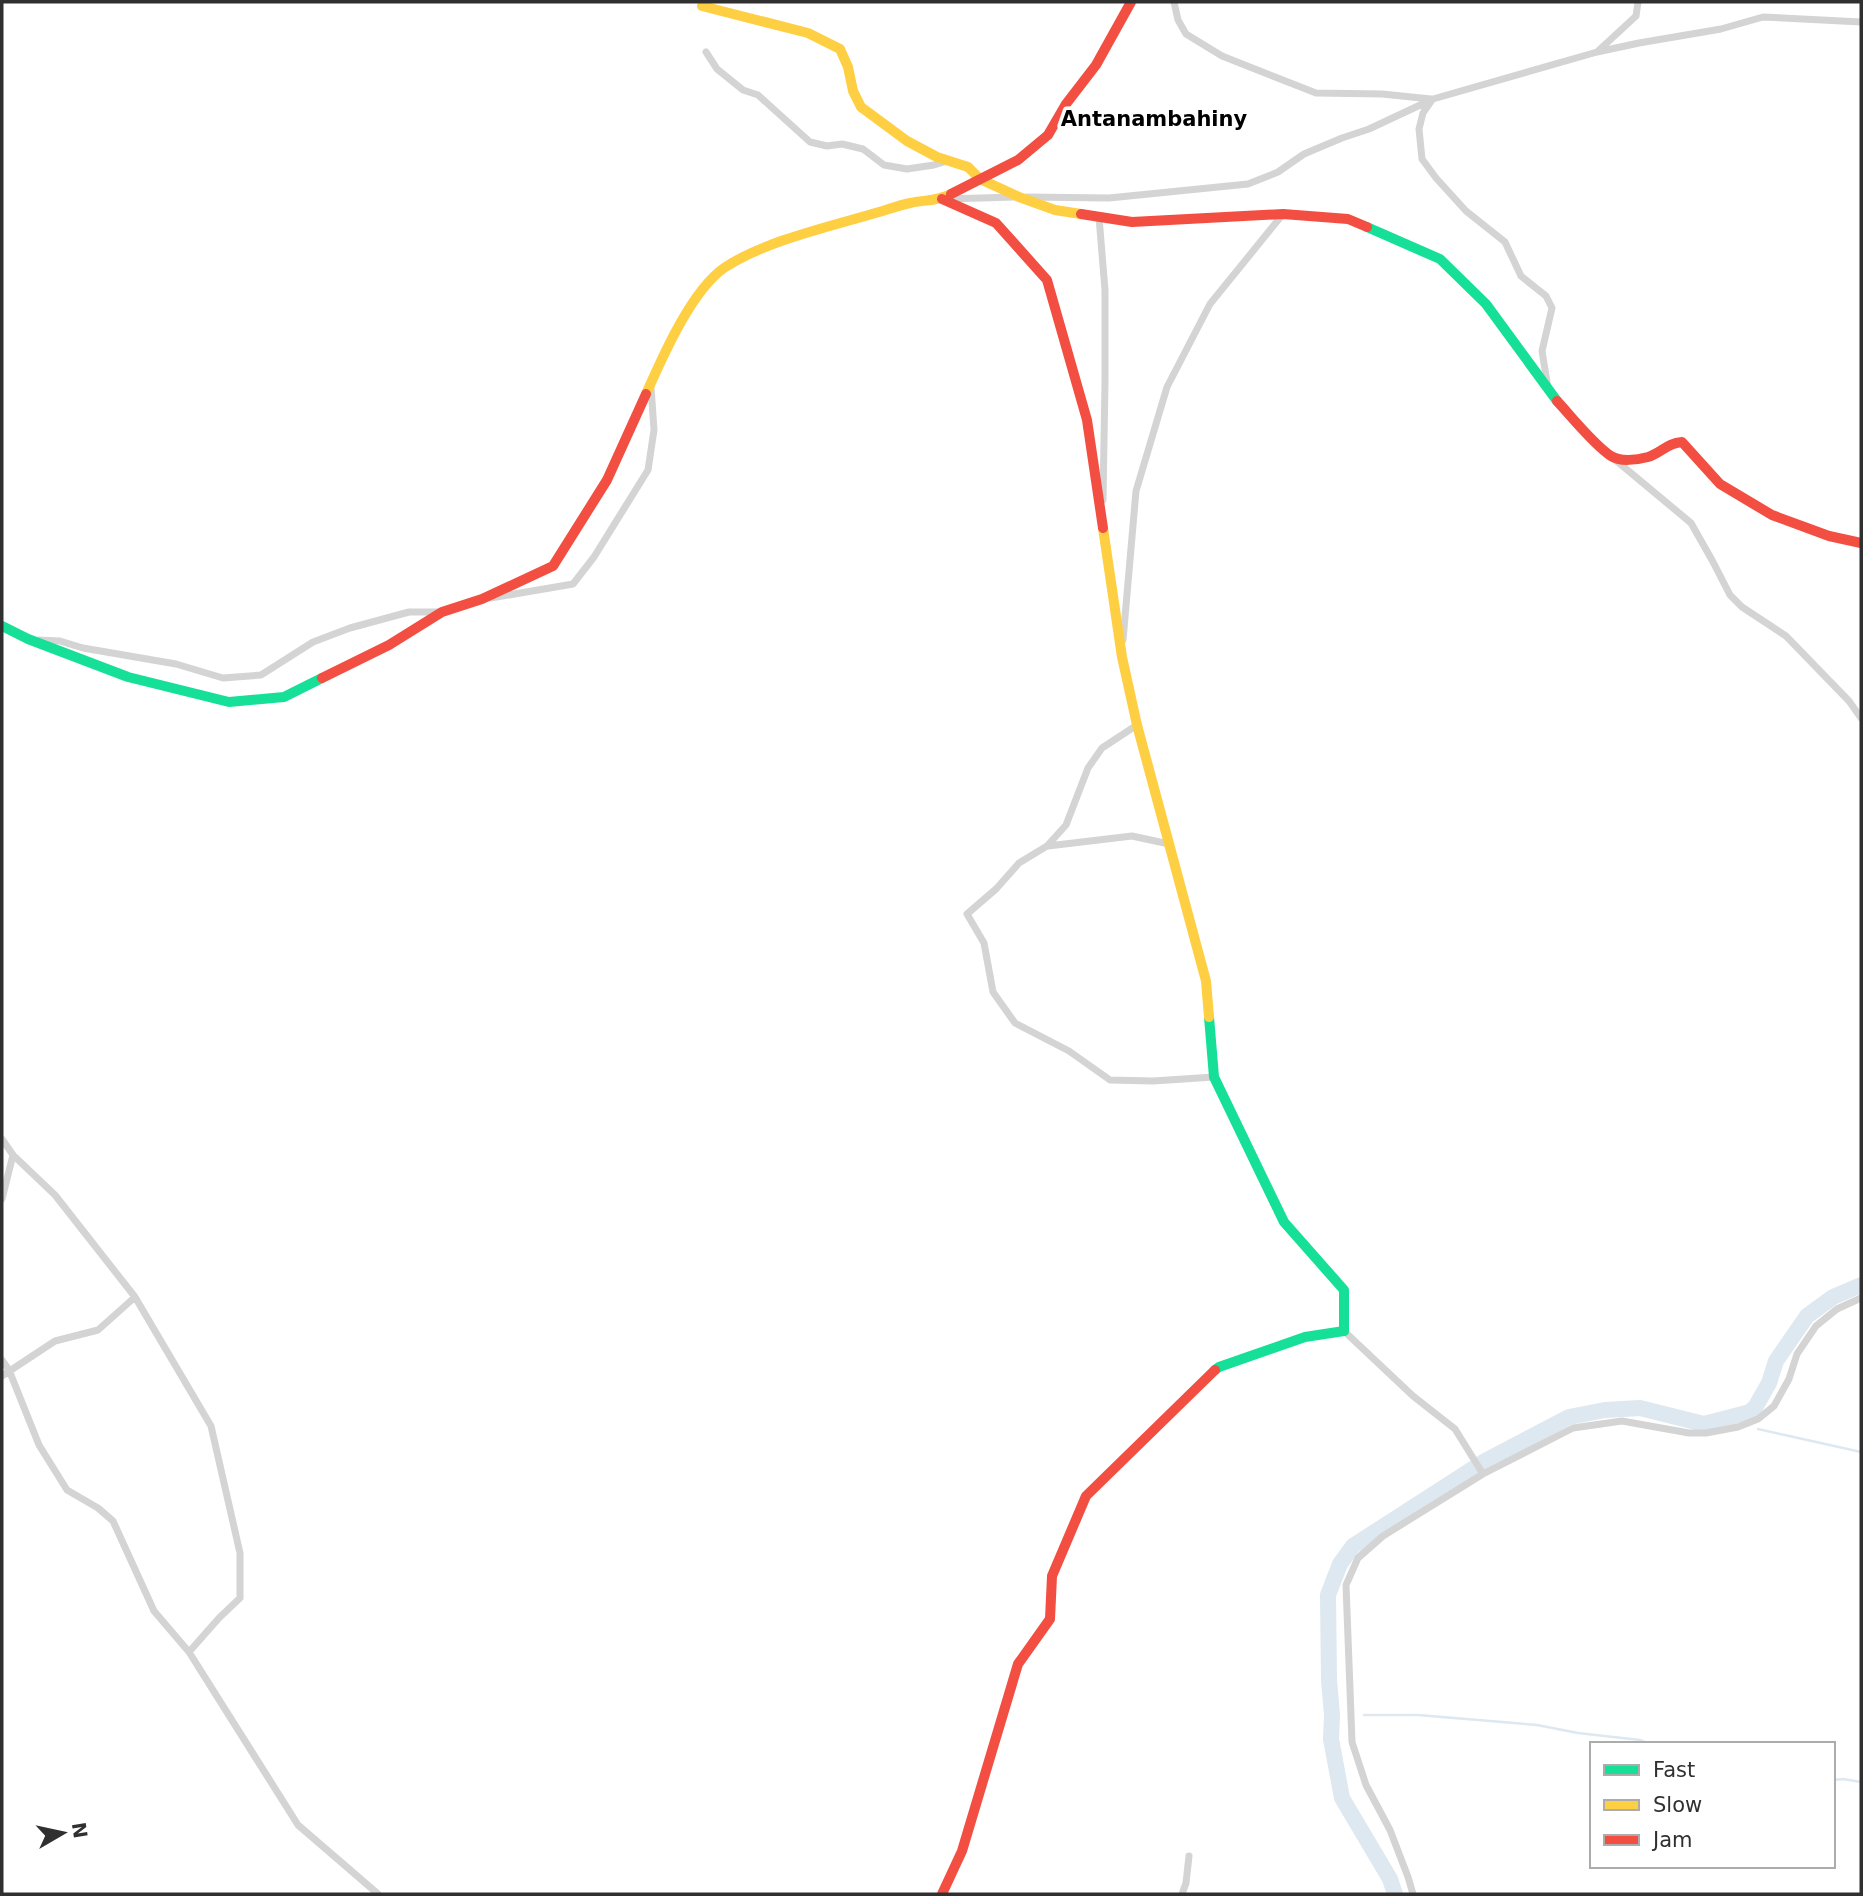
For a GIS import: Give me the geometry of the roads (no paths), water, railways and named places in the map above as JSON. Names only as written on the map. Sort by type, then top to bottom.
[{"type":"street","points":[[942,199],[1018,160],[1048,135],[1066,104],[1096,65],[1131,2]]},
{"type":"street","points":[[1174,2],[1178,20],[1186,34],[1222,56],[1316,93],[1382,94],[1433,99]]},
{"type":"street","points":[[1597,52],[1636,16],[1638,2]]},
{"type":"street","points":[[702,6],[808,33],[840,49],[861,107],[907,141],[937,157],[968,167],[980,179],[1055,210],[1132,222],[1283,214],[1348,219],[1440,259],[1486,304],[1549,391],[1581,427],[1690,523],[1730,595],[1742,607],[1786,636],[1849,701],[1861,718]]},
{"type":"street","points":[[2,626],[27,639],[128,677],[229,702],[284,697],[388,645],[442,612],[482,599],[553,566],[607,480],[669,344],[703,289],[723,269],[747,256],[785,240],[909,203],[942,199],[1019,197],[1110,198],[1248,184],[1278,172],[1304,154],[1369,129],[1433,99],[1597,52],[1721,29],[1763,17],[1861,22]]},
{"type":"street","points":[[706,52],[718,69],[743,90],[758,95],[810,142],[827,146],[842,144],[863,149],[884,165],[907,169],[948,161]]},
{"type":"street","points":[[1433,99],[1423,113],[1419,129],[1422,159],[1466,211],[1505,243],[1521,276],[1546,296],[1552,308],[1542,351],[1549,391]]},
{"type":"street","points":[[942,199],[996,223],[1046,280],[1087,420],[1122,657],[1137,725],[1206,981],[1214,1077],[1284,1222],[1344,1290],[1344,1331],[1413,1396],[1455,1429],[1481,1472]]},
{"type":"street","points":[[1122,657],[1136,491],[1167,387],[1210,304],[1283,214]]},
{"type":"street","points":[[1099,218],[1105,303],[1102,526]]},
{"type":"street","points":[[482,599],[573,584],[594,557],[648,470],[654,430],[651,383]]},
{"type":"street","points":[[1612,457],[1636,460],[1655,455],[1672,443],[1682,442],[1720,484],[1772,515],[1829,536],[1861,543]]},
{"type":"street","points":[[27,639],[60,641],[109,654],[176,664],[223,678],[261,675],[313,642],[351,628],[409,612],[442,612]]},
{"type":"street","points":[[1137,725],[1101,748],[1088,768],[1066,825],[1047,846],[1019,863],[996,889],[968,914],[984,943],[993,992],[1015,1023],[1069,1051],[1110,1080],[1153,1081],[1214,1077]]},
{"type":"street","points":[[1047,846],[1132,836],[1169,844]]},
{"type":"street","points":[[2,1139],[13,1155],[55,1195],[135,1297],[211,1426],[240,1553],[240,1598],[189,1652]]},
{"type":"street","points":[[2,1199],[13,1155]]},
{"type":"street","points":[[2,1376],[55,1341],[98,1330],[135,1297]]},
{"type":"street","points":[[1413,1894],[1390,1830],[1366,1785],[1352,1742],[1346,1585],[1358,1558],[1383,1536],[1481,1472],[1573,1428],[1622,1421],[1689,1433],[1706,1433],[1738,1427],[1758,1419],[1774,1406],[1789,1379],[1797,1354],[1816,1326],[1837,1309],[1861,1298]]},
{"type":"street","points":[[942,1894],[962,1852],[1018,1664],[1050,1619],[1052,1576],[1086,1496],[1219,1367],[1305,1337],[1344,1331]]},
{"type":"street","points":[[2,1360],[9,1370],[40,1445],[68,1490],[98,1508],[113,1521],[155,1611],[189,1652],[298,1825],[378,1894]]},
{"type":"street","points":[[1182,1894],[1189,1856]]},
{"type":"waterway","points":[[1395,1894],[1390,1879],[1342,1798],[1331,1739],[1328,1595],[1340,1564],[1353,1546],[1485,1461],[1569,1417],[1605,1410],[1640,1408],[1704,1424],[1750,1412],[1769,1383],[1776,1361],[1807,1316],[1833,1297],[1861,1285]]},
{"type":"waterway","points":[[1758,1429],[1861,1452]]},
{"type":"waterway","points":[[1364,1715],[1418,1715],[1537,1725],[1644,1742]]},
{"type":"waterway","points":[[1835,1780],[1861,1782]]},
{"type":"district","name":"Antanambahiny","points":[[1154,119]]}]
